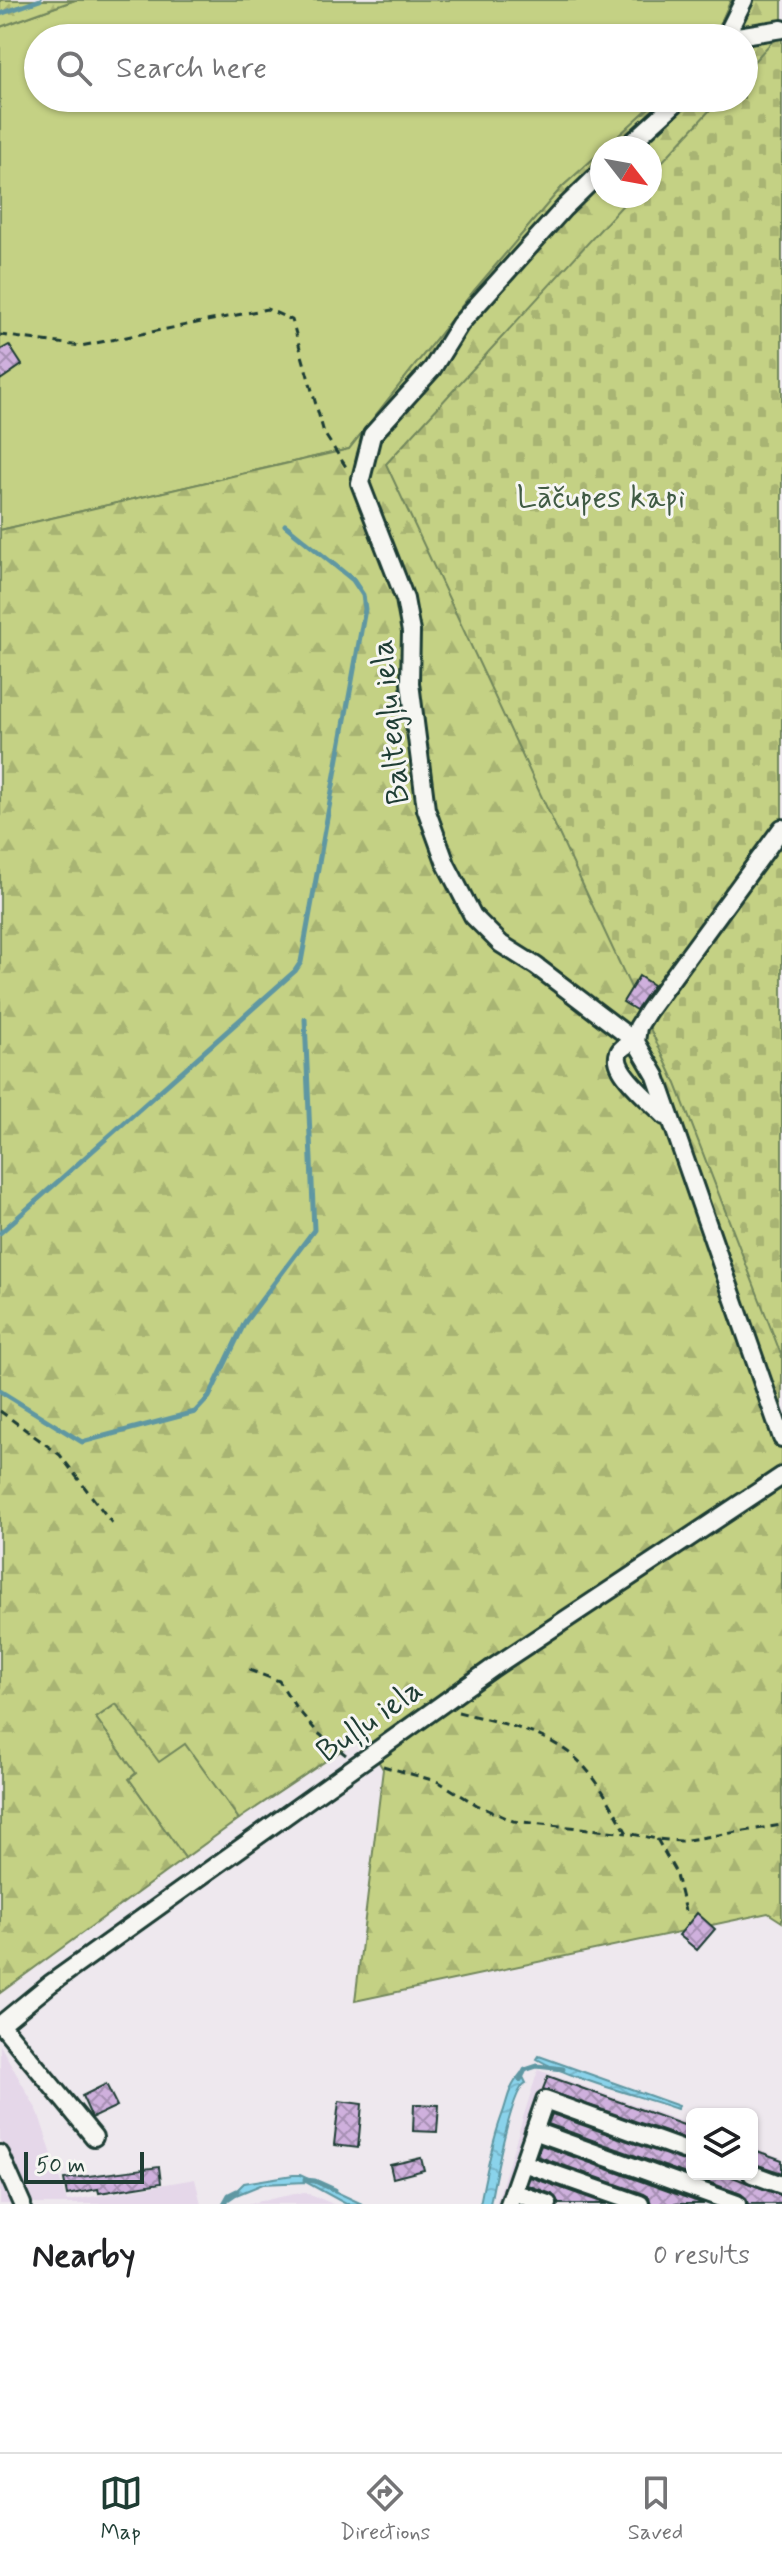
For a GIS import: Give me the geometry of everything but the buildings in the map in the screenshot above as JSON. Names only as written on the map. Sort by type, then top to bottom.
[{"type":"street","points":[[732,24],[744,0]]},
{"type":"street","points":[[758,33],[782,29]]},
{"type":"street","points":[[639,136],[666,112]]},
{"type":"street","points":[[360,483],[372,435],[432,369],[468,314],[590,183]]},
{"type":"street","name":"Baltegļu iela","points":[[360,483],[405,599],[411,632],[410,683],[426,809],[446,864],[473,916],[501,944],[536,966],[636,1042],[656,1076],[782,1438]]},
{"type":"street","points":[[669,1120],[623,1075],[617,1059],[619,1052],[625,1045],[636,1042],[638,1027],[648,1011],[782,828]]},
{"type":"street","name":"Buļļu iela","points":[[0,2024],[50,1984],[494,1667],[782,1476]]},
{"type":"street","points":[[0,2024],[94,2137]]},
{"type":"street","points":[[548,2204],[511,2198],[545,2100],[686,2151]]},
{"type":"street","points":[[534,2131],[737,2204]]},
{"type":"street","points":[[0,2154],[22,2204]]},
{"type":"street","points":[[523,2163],[640,2204]]},
{"type":"street","points":[[758,2176],[782,2185]]},
{"type":"path","points":[[0,335],[81,346],[267,309],[292,320],[324,433],[348,471],[360,483]]},
{"type":"path","points":[[0,1411],[60,1455],[112,1523]]},
{"type":"path","points":[[249,1670],[279,1681],[318,1733],[350,1758],[439,1782],[477,1805],[513,1821],[681,1841],[782,1825]]},
{"type":"path","points":[[439,1707],[509,1725],[557,1744],[588,1770],[627,1833]]},
{"type":"path","points":[[657,1839],[675,1871],[685,1911]]},
{"type":"shaded area","points":[[0,2045],[38,2112],[67,2201],[195,2179],[201,2204],[0,2204]]},
{"type":"shaded area","points":[[538,2070],[686,2123],[686,2180],[758,2180],[758,2149],[782,2158],[782,2204],[496,2204]]},
{"type":"shaded area","points":[[304,2192],[333,2204],[247,2204]]},
{"type":"green space","points":[[0,0],[75,0],[0,27]]},
{"type":"green space","points":[[75,0],[731,0],[720,24],[24,24],[24,112],[645,112],[618,136],[590,136],[590,162],[562,187],[473,292],[349,449],[0,530],[0,27]]},
{"type":"green space","points":[[731,0],[782,0],[782,1922],[768,1913],[355,2001],[383,1769],[363,1736],[239,1819],[185,1744],[159,1762],[116,1704],[96,1718],[136,1773],[129,1779],[185,1858],[0,1993],[0,530],[349,449],[473,292],[562,187],[590,162],[590,208],[662,208],[662,136],[618,136],[645,112],[758,112],[758,24],[720,24]]},
{"type":"green space","name":"Lāčupes kapi","points":[[782,31],[782,1357],[676,1084],[386,464],[620,208],[662,208],[662,162],[708,112],[758,112],[758,57]]},
{"type":"green space","points":[[116,1704],[185,1743],[239,1819],[185,1858],[129,1779],[136,1774],[96,1718]]},
{"type":"water","points":[[539,2056],[679,2106],[677,2109],[587,2080],[552,2067],[537,2059]]},
{"type":"water","points":[[521,2073],[526,2083],[515,2101],[490,2204],[480,2204],[497,2129],[510,2090]]},
{"type":"water","points":[[300,2175],[362,2204],[346,2204],[306,2182],[263,2184],[223,2204],[244,2183]]},
{"type":"waterway","points":[[0,14],[40,0]]},
{"type":"waterway","points":[[0,1233],[295,971],[301,962],[365,609],[363,595],[353,580],[285,525]]},
{"type":"waterway","points":[[0,1391],[82,1442],[195,1412],[209,1397],[245,1322],[314,1230],[305,1019]]},
{"type":"waterway","points":[[520,2080],[525,2070],[537,2066],[563,2069]]},
{"type":"waterway","points":[[305,2180],[335,2190]]},
{"type":"waterway","points":[[224,2204],[229,2195],[237,2191]]}]
